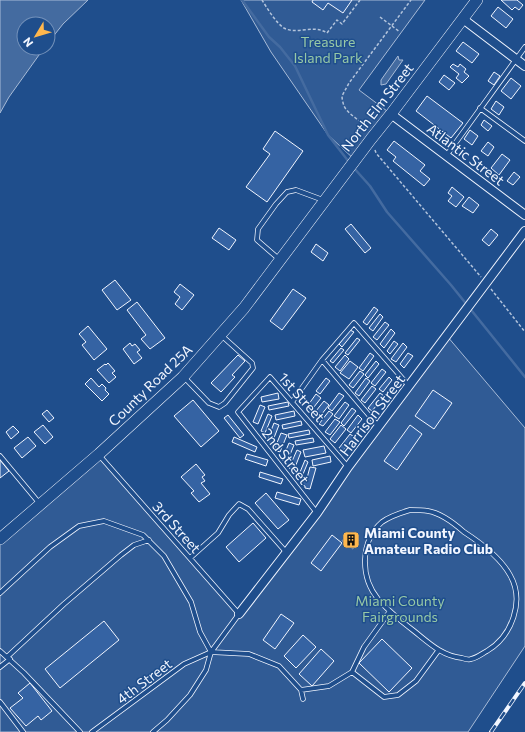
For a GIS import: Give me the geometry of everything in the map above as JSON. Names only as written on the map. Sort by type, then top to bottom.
[{"type":"main road","name":"North Elm Street","points":[[300,234],[354,160],[391,114],[477,0]]},
{"type":"main road","name":"County Road 25A","points":[[0,539],[99,454],[183,377],[244,308],[300,234]]},
{"type":"street","points":[[463,19],[525,66]]},
{"type":"street","name":"Atlantic Street","points":[[391,114],[525,215]]},
{"type":"street","name":"Harrison Street","points":[[239,614],[317,513],[348,467],[525,231]]},
{"type":"lane","points":[[446,156],[525,47]]},
{"type":"lane","points":[[480,108],[525,141]]},
{"type":"lane","points":[[280,261],[257,240],[258,229],[276,204],[287,192],[296,190],[325,200]]},
{"type":"lane","points":[[292,402],[322,360],[354,323],[409,387]]},
{"type":"lane","points":[[183,377],[209,403],[219,406],[225,403],[253,368],[252,363],[221,334]]},
{"type":"lane","points":[[322,360],[379,426]]},
{"type":"lane","name":"1st Street","points":[[238,412],[270,377],[348,467]]},
{"type":"lane","name":"2nd Street","points":[[238,412],[317,513]]},
{"type":"lane","name":"3rd Street","points":[[99,454],[239,614]]},
{"type":"lane","points":[[0,456],[41,504]]},
{"type":"lane","points":[[190,558],[218,533],[229,515],[239,504],[248,509],[287,552]]},
{"type":"lane","points":[[410,510],[429,511],[450,521],[477,541],[498,559],[510,575],[516,591],[516,608],[512,623],[496,646],[471,659],[454,658],[438,651],[390,611],[377,598],[369,584],[365,566],[366,550],[372,534],[383,522],[397,514],[410,510]]},
{"type":"lane","points":[[0,593],[50,547],[79,526],[104,521],[143,534],[164,556],[191,602],[200,632],[211,652]]},
{"type":"lane","points":[[0,667],[64,604],[121,555],[134,545],[149,540]]},
{"type":"lane","points":[[302,690],[329,686],[352,672],[364,647],[390,611]]},
{"type":"lane","points":[[153,732],[190,695],[206,670],[211,652],[239,614]]},
{"type":"lane","points":[[0,651],[9,658],[80,732]]},
{"type":"lane","points":[[352,672],[384,697],[398,695],[416,681],[438,651]]},
{"type":"lane","points":[[211,652],[250,654],[279,666],[302,690],[303,699]]},
{"type":"lane","name":"4th Street","points":[[92,732],[184,664],[211,652]]},
{"type":"lane","points":[[1,703],[24,732]]},
{"type":"path","points":[[262,0],[284,28],[293,30],[321,29],[327,33],[337,20],[342,24],[360,0]]},
{"type":"path","points":[[411,0],[349,83],[342,96],[344,105],[352,116],[365,125],[376,153],[486,283],[525,332]]},
{"type":"path","points":[[380,17],[400,32]]},
{"type":"shaded area","points":[[0,0],[88,0],[56,33],[56,16],[16,16],[16,56],[38,56],[9,97],[0,113]]},
{"type":"shaded area","name":"Treasure Island Park","points":[[241,0],[425,0],[359,90],[391,114],[355,160],[328,135],[271,52]]},
{"type":"shaded area","points":[[398,56],[399,60],[403,60],[386,84],[381,85],[381,80]]},
{"type":"shaded area","name":"Miami County Fairgrounds","points":[[447,336],[525,428],[525,646],[468,732],[0,732],[0,539],[99,454],[239,614]]},
{"type":"building","points":[[313,0],[352,0],[343,13],[328,3],[323,10],[312,2]]},
{"type":"building","points":[[501,0],[517,0],[523,5],[519,10],[515,7],[512,10]]},
{"type":"building","points":[[498,7],[513,19],[506,28],[491,16]]},
{"type":"building","points":[[463,42],[479,54],[472,63],[456,51]]},
{"type":"building","points":[[453,64],[458,67],[460,64],[466,69],[464,72],[469,76],[462,83],[456,78],[459,74],[450,67]]},
{"type":"building","points":[[494,72],[500,76],[494,85],[488,81]]},
{"type":"building","points":[[444,75],[455,83],[449,90],[439,82]]},
{"type":"building","points":[[511,78],[521,86],[511,99],[501,91]]},
{"type":"building","points":[[427,96],[463,123],[451,138],[416,111]]},
{"type":"building","points":[[496,101],[504,107],[499,115],[491,109]]},
{"type":"building","points":[[484,120],[492,126],[488,131],[481,125]]},
{"type":"building","points":[[470,130],[478,136],[472,145],[464,139]]},
{"type":"building","points":[[275,131],[303,151],[267,202],[246,187],[270,154],[263,149]]},
{"type":"building","points":[[394,141],[425,165],[420,171],[430,179],[424,186],[393,161],[396,157],[387,150]]},
{"type":"building","points":[[488,142],[494,147],[488,156],[481,151]]},
{"type":"building","points":[[502,154],[510,160],[499,175],[491,168]]},
{"type":"building","points":[[514,172],[520,177],[513,185],[507,181]]},
{"type":"building","points":[[452,187],[464,197],[456,207],[448,201],[452,196],[448,193]]},
{"type":"building","points":[[469,197],[479,205],[473,213],[462,206]]},
{"type":"building","points":[[351,224],[371,248],[365,253],[345,229]]},
{"type":"building","points":[[219,228],[236,240],[229,250],[212,238]]},
{"type":"building","points":[[491,229],[498,235],[489,246],[482,240]]},
{"type":"building","points":[[316,244],[328,253],[323,261],[311,252]]},
{"type":"building","points":[[115,280],[131,300],[117,310],[102,290]]},
{"type":"building","points":[[180,284],[194,295],[182,310],[175,304],[180,297],[174,292]]},
{"type":"building","points":[[293,289],[306,298],[282,330],[270,321]]},
{"type":"building","points":[[137,302],[165,338],[150,349],[141,339],[146,335],[127,310]]},
{"type":"building","points":[[374,307],[378,310],[367,325],[363,322]]},
{"type":"building","points":[[380,314],[383,317],[373,331],[369,328]]},
{"type":"building","points":[[385,322],[389,325],[377,340],[373,337]]},
{"type":"building","points":[[88,326],[107,349],[94,360],[82,345],[86,342],[79,334]]},
{"type":"building","points":[[391,329],[395,333],[384,348],[380,344]]},
{"type":"building","points":[[350,330],[354,332],[342,347],[339,344]]},
{"type":"building","points":[[357,338],[360,340],[348,355],[345,353]]},
{"type":"building","points":[[394,341],[398,344],[390,354],[387,351]]},
{"type":"building","points":[[130,343],[132,346],[135,344],[140,350],[137,352],[142,358],[134,364],[123,349]]},
{"type":"building","points":[[403,343],[407,347],[396,362],[391,359]]},
{"type":"building","points":[[341,348],[344,350],[333,363],[330,361]]},
{"type":"building","points":[[370,353],[374,356],[363,371],[359,368]]},
{"type":"building","points":[[408,353],[413,356],[404,368],[400,364]]},
{"type":"building","points":[[238,355],[245,361],[232,375],[235,377],[221,392],[211,383]]},
{"type":"building","points":[[345,355],[349,359],[340,371],[335,367]]},
{"type":"building","points":[[350,361],[358,367],[349,379],[340,373]]},
{"type":"building","points":[[376,361],[379,364],[368,378],[365,375]]},
{"type":"building","points":[[108,363],[115,371],[112,373],[116,377],[109,383],[97,370]]},
{"type":"building","points":[[382,369],[386,372],[375,386],[371,383]]},
{"type":"building","points":[[360,371],[364,374],[353,388],[349,385]]},
{"type":"building","points":[[389,377],[392,380],[383,392],[379,389]]},
{"type":"building","points":[[91,378],[99,387],[102,384],[109,394],[102,401],[85,384]]},
{"type":"building","points":[[326,378],[330,381],[320,394],[316,391]]},
{"type":"building","points":[[366,378],[370,381],[359,396],[355,393]]},
{"type":"building","points":[[372,386],[376,389],[365,403],[361,400]]},
{"type":"building","points":[[433,390],[452,403],[434,429],[415,416]]},
{"type":"building","points":[[278,393],[279,399],[262,402],[261,397]]},
{"type":"building","points":[[339,393],[344,396],[332,411],[328,408]]},
{"type":"building","points":[[380,393],[384,396],[372,411],[368,408]]},
{"type":"building","points":[[316,394],[321,398],[310,412],[306,408]]},
{"type":"building","points":[[193,400],[219,431],[201,447],[174,416]]},
{"type":"building","points":[[324,401],[329,405],[317,420],[312,416]]},
{"type":"building","points":[[288,402],[289,406],[269,410],[268,406]]},
{"type":"building","points":[[345,402],[349,405],[339,419],[334,416]]},
{"type":"building","points":[[260,405],[265,407],[258,424],[253,422]]},
{"type":"building","points":[[352,408],[356,411],[344,426],[341,423]]},
{"type":"building","points":[[47,410],[54,418],[49,422],[42,414]]},
{"type":"building","points":[[294,411],[295,416],[276,420],[275,415]]},
{"type":"building","points":[[329,411],[333,414],[323,426],[319,424]]},
{"type":"building","points":[[268,414],[272,416],[265,433],[261,431]]},
{"type":"building","points":[[228,415],[244,435],[240,438],[224,418]]},
{"type":"building","points":[[358,415],[362,419],[351,433],[347,430]]},
{"type":"building","points":[[335,419],[340,422],[330,435],[325,432]]},
{"type":"building","points":[[301,421],[302,425],[283,429],[282,425]]},
{"type":"building","points":[[274,423],[279,425],[272,443],[267,441]]},
{"type":"building","points":[[43,425],[53,437],[45,444],[34,432]]},
{"type":"building","points":[[341,425],[346,429],[335,443],[330,439]]},
{"type":"building","points":[[410,425],[422,434],[397,470],[384,461]]},
{"type":"building","points":[[13,426],[19,432],[11,439],[6,432]]},
{"type":"building","points":[[309,430],[310,434],[289,438],[288,434]]},
{"type":"building","points":[[281,433],[287,435],[280,452],[274,450]]},
{"type":"building","points":[[350,434],[354,437],[343,451],[339,448]]},
{"type":"building","points":[[28,437],[36,446],[22,458],[14,448]]},
{"type":"building","points":[[234,437],[257,447],[255,452],[232,442]]},
{"type":"building","points":[[313,438],[314,442],[296,445],[295,441]]},
{"type":"building","points":[[289,443],[294,445],[287,462],[282,460]]},
{"type":"building","points":[[324,446],[326,453],[305,457],[303,450]]},
{"type":"building","points":[[297,450],[301,452],[294,470],[289,468]]},
{"type":"building","points":[[247,454],[268,460],[266,466],[245,459]]},
{"type":"building","points":[[330,456],[331,462],[313,466],[312,460]]},
{"type":"building","points":[[0,460],[9,471],[0,478]]},
{"type":"building","points":[[305,460],[308,462],[301,479],[298,477]]},
{"type":"building","points":[[196,464],[205,475],[202,477],[205,481],[201,483],[210,494],[199,502],[191,493],[194,491],[181,477]]},
{"type":"building","points":[[310,467],[316,468],[310,489],[305,488],[305,486],[302,485],[304,477],[307,478]]},
{"type":"building","points":[[260,472],[283,479],[281,484],[259,477]]},
{"type":"building","points":[[277,492],[301,499],[299,505],[275,498]]},
{"type":"building","points":[[266,493],[289,520],[278,529],[255,503]]},
{"type":"building","points":[[253,523],[266,538],[239,562],[226,547]]},
{"type":"building","name":"Miami County Amateur Radio Club","points":[[349,532],[359,540],[353,549],[342,541]]},
{"type":"building","points":[[332,535],[342,543],[321,571],[311,563]]},
{"type":"building","points":[[281,614],[294,623],[275,649],[263,640]]},
{"type":"building","points":[[104,621],[119,640],[60,688],[45,669]]},
{"type":"building","points":[[303,635],[316,647],[296,668],[284,656]]},
{"type":"building","points":[[382,639],[412,668],[389,692],[359,663]]},
{"type":"building","points":[[321,649],[334,661],[312,686],[299,674]]},
{"type":"building","points":[[30,683],[52,711],[41,720],[38,716],[26,726],[10,708],[23,698],[18,693]]},
{"type":"waterway","points":[[242,0],[269,37],[280,47],[295,66],[328,135],[349,162]]},
{"type":"waterway","points":[[353,167],[370,186],[387,212],[451,285],[525,377]]},
{"type":"railway","points":[[491,732],[525,683]]},
{"type":"place","name":"Miami County Amateur Radio Club","points":[[351,540]]}]
